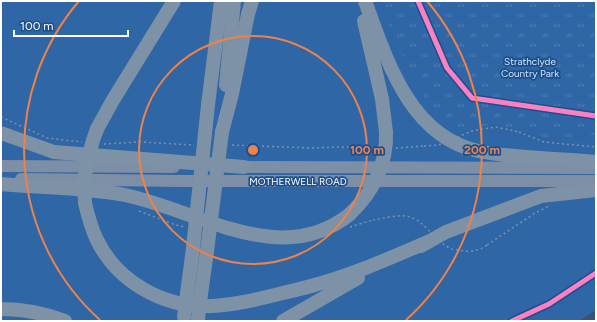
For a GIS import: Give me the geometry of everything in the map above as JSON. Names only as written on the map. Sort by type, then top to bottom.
[{"type":"highway","points":[[174,1],[113,100],[97,129],[86,162],[84,187],[85,203],[89,220],[97,241],[105,254],[128,279],[145,291],[163,299],[180,304],[210,306],[242,303],[318,284],[428,242]]},
{"type":"highway","points":[[200,249],[208,105],[221,1]]},
{"type":"highway","points":[[222,132],[234,1]]},
{"type":"highway","points":[[191,319],[200,249],[222,132],[232,94],[252,1]]},
{"type":"highway","points":[[1,184],[95,191],[124,195],[159,204],[245,233],[278,238],[300,237],[315,233],[336,224],[350,214],[367,196],[376,180],[383,162],[386,140],[382,99],[359,1]]},
{"type":"highway","points":[[365,1],[388,60],[402,90],[420,115],[447,137],[464,146],[477,150],[506,155],[596,162]]},
{"type":"highway","points":[[1,134],[54,152],[244,167]]},
{"type":"highway","points":[[283,321],[353,280],[446,232],[541,196],[596,190]]},
{"type":"highway","points":[[1,309],[43,313],[65,321]]},
{"type":"main road","name":"MOTHERWELL ROAD","points":[[1,166],[596,168]]},
{"type":"main road","name":"MOTHERWELL ROAD","points":[[1,178],[174,181],[596,181]]},
{"type":"path","points":[[424,146],[438,145],[471,130],[496,127],[519,132],[544,142],[596,147]]},
{"type":"path","points":[[373,220],[400,217],[412,218],[424,225],[443,244],[452,249],[469,252],[483,248],[535,213],[554,204]]},
{"type":"green space","points":[[1,1],[381,1],[393,37],[459,129],[491,125],[547,139],[596,135],[596,310],[579,321],[1,321]]},
{"type":"green space","name":"Strathclyde Country Park","points":[[381,1],[596,1],[596,135],[547,139],[491,125],[459,130],[434,110],[417,86],[393,37]]},
{"type":"cycle path","points":[[418,1],[447,68],[472,98],[596,116]]},
{"type":"cycle path","points":[[512,321],[549,304],[596,273]]}]
